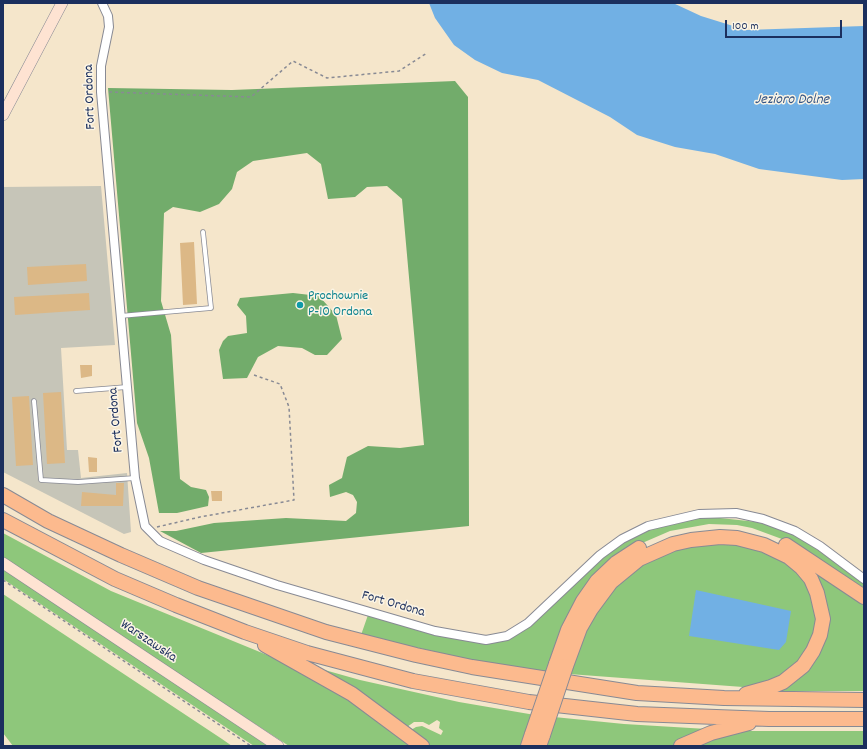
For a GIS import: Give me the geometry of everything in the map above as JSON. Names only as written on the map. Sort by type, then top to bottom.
[{"type":"highway","points":[[3,495],[48,520],[177,579],[253,608],[326,632],[458,664],[638,693],[724,698],[864,700]]},
{"type":"highway","points":[[3,520],[115,579],[245,632],[344,664],[413,681],[502,698],[637,714],[769,719],[864,719]]},
{"type":"highway","points":[[535,740],[562,665],[574,617],[597,581],[616,564],[638,549],[659,539],[685,532],[708,529],[737,529],[764,536],[786,545],[809,559],[864,597]]},
{"type":"highway","points":[[562,665],[591,609],[611,582],[635,562],[654,551],[673,544],[706,538],[737,538],[764,545],[789,557],[801,566],[811,579],[817,593],[823,619],[820,635],[813,651],[803,666],[792,676],[771,687],[724,698]]},
{"type":"highway","points":[[245,632],[279,654],[352,694],[422,746]]},
{"type":"highway","points":[[681,746],[711,733],[769,719]]},
{"type":"main road","points":[[3,114],[62,3]]},
{"type":"main road","name":"Warszawska","points":[[3,563],[278,746]]},
{"type":"street","name":"Fort Ordona","points":[[102,3],[108,16],[109,27],[101,66],[101,92],[135,478],[145,526],[160,541],[204,560],[277,585],[435,631],[486,640],[496,640],[507,636],[528,623],[600,555],[622,539],[648,526],[699,514],[736,513],[763,519],[795,531],[820,546],[864,580]]},
{"type":"lane","points":[[120,316],[211,308],[203,232]]},
{"type":"lane","points":[[76,391],[127,387]]},
{"type":"lane","points":[[34,401],[41,480],[78,482],[135,478]]},
{"type":"path","points":[[101,92],[251,97],[293,61],[327,78],[399,71],[427,53]]},
{"type":"path","points":[[145,526],[159,527],[200,517],[294,500],[289,407],[280,384],[254,375]]},
{"type":"path","points":[[3,580],[251,746]]},
{"type":"shaded area","points":[[101,186],[115,345],[61,348],[67,450],[78,450],[81,478],[127,473],[131,532],[124,534],[3,472],[3,187]]},
{"type":"green space","points":[[455,81],[468,97],[469,526],[201,553],[160,531],[176,531],[214,523],[286,518],[346,521],[356,513],[357,502],[353,495],[346,492],[330,497],[329,485],[342,478],[347,457],[368,446],[400,448],[424,445],[402,199],[387,186],[367,187],[355,197],[328,199],[321,164],[307,153],[253,161],[237,172],[232,189],[219,204],[200,212],[173,207],[164,213],[161,301],[171,335],[180,479],[191,487],[206,490],[209,497],[208,506],[177,513],[159,513],[149,458],[137,423],[108,88],[232,90]]},
{"type":"green space","points":[[293,293],[319,296],[336,315],[342,339],[327,355],[315,355],[302,348],[278,346],[258,357],[247,378],[223,379],[219,350],[223,341],[228,336],[247,333],[246,316],[237,305],[240,298]]},
{"type":"green space","points":[[711,517],[757,522],[779,528],[799,537],[864,582],[864,592],[790,542],[752,528],[737,525],[709,524],[670,531],[633,547],[550,672],[472,660],[361,635],[368,615],[423,631],[474,642],[490,642],[509,637],[600,558],[629,539],[648,530],[695,518]]},
{"type":"green space","points":[[3,533],[111,591],[294,666],[324,682],[412,746],[289,746],[3,558]]},
{"type":"green space","points":[[706,543],[737,545],[772,555],[797,570],[809,586],[817,616],[814,637],[793,670],[761,684],[743,687],[569,674],[584,633],[604,598],[638,566],[661,554]]},
{"type":"green space","points":[[806,567],[864,602],[864,691],[775,691],[821,646]]},
{"type":"green space","points":[[3,569],[273,746],[254,746],[3,579]]},
{"type":"green space","points":[[3,594],[232,746],[13,746],[3,733]]},
{"type":"green space","points":[[314,667],[360,680],[459,702],[535,715],[526,746],[429,746],[410,732],[416,727],[422,726],[441,735],[443,731],[439,728],[440,722],[437,720],[429,725],[423,722],[414,722],[407,727]]},
{"type":"green space","points":[[554,717],[624,724],[707,729],[674,746],[544,746]]},
{"type":"green space","points":[[747,731],[864,731],[864,746],[690,746]]},
{"type":"water","name":"Jezioro Dolne","points":[[429,3],[673,3],[701,16],[746,30],[864,26],[864,179],[842,180],[759,169],[715,154],[675,147],[637,135],[610,117],[538,80],[502,73],[475,60],[454,45],[435,18]]},
{"type":"water","points":[[696,590],[791,611],[786,642],[779,650],[689,636]]},
{"type":"building","points":[[194,242],[197,304],[183,305],[180,243]]},
{"type":"building","points":[[86,264],[87,281],[28,285],[27,267]]},
{"type":"building","points":[[89,293],[90,310],[15,315],[14,297]]},
{"type":"building","points":[[80,365],[92,365],[92,376],[81,378]]},
{"type":"building","points":[[61,392],[65,463],[47,464],[43,393]]},
{"type":"building","points":[[29,396],[33,465],[16,466],[12,397]]},
{"type":"building","points":[[88,457],[97,458],[97,472],[89,472]]},
{"type":"building","points":[[116,483],[124,483],[123,506],[81,506],[82,492],[116,495]]},
{"type":"building","points":[[211,491],[222,491],[222,501],[212,501]]},
{"type":"place","name":"Prochownie P-10 Ordona","points":[[300,305]]}]
